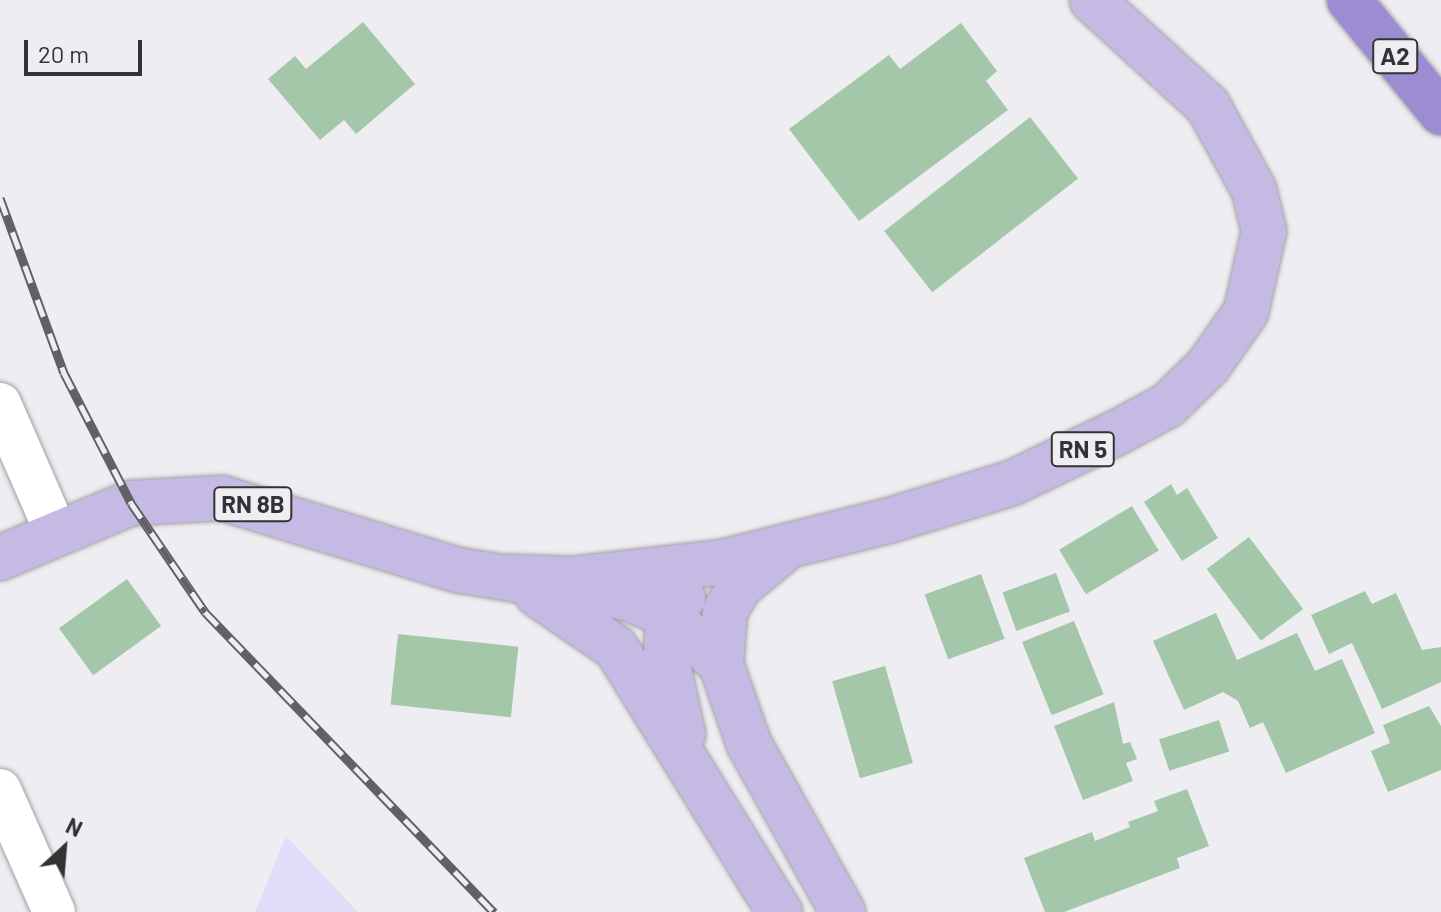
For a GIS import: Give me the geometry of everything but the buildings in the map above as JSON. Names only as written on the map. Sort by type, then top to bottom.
[{"type":"highway","name":"A2","points":[[1349,0],[1441,113]]},
{"type":"main road","name":"RN 5","points":[[507,577],[572,579],[723,562],[783,550],[1012,483],[1168,405],[1246,312],[1264,231],[1239,152],[1170,66],[1092,0]]},
{"type":"main road","points":[[0,404],[56,532]]},
{"type":"main road","name":"RN 8B","points":[[0,558],[131,503],[222,498],[507,577]]},
{"type":"main road","name":"RN 5","points":[[783,550],[739,587],[725,611],[721,664],[749,744],[843,912]]},
{"type":"main road","points":[[698,781],[666,656],[668,615],[723,562]]},
{"type":"main road","points":[[507,577],[627,598],[668,615],[721,664]]},
{"type":"main road","points":[[507,577],[594,626],[616,648],[780,912]]},
{"type":"main road","points":[[0,790],[54,912]]},
{"type":"shaded area","points":[[286,836],[358,912],[255,912]]},
{"type":"railway","points":[[0,198],[64,373],[131,503],[205,612],[494,912]]}]
